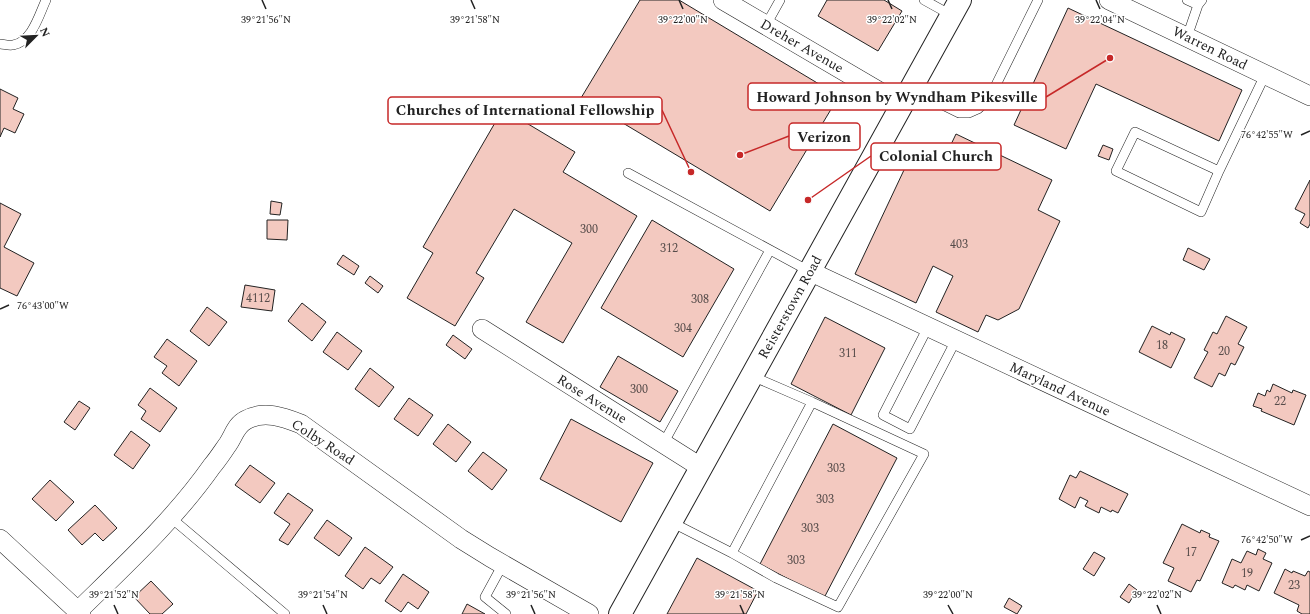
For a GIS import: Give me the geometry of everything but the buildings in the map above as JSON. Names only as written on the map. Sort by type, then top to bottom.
[{"type":"main road","name":"Reisterstown Road","points":[[620,614],[956,8]]},
{"type":"street","name":"Dreher Avenue","points":[[723,0],[766,25],[906,97]]},
{"type":"street","name":"Warren Road","points":[[1109,0],[1310,96]]},
{"type":"street","name":"Maryland Avenue","points":[[810,271],[1310,506]]},
{"type":"street","name":"Rose Avenue","points":[[482,329],[702,468]]},
{"type":"street","name":"Colby Road","points":[[80,612],[134,556],[204,478],[229,443],[235,429],[245,420],[258,415],[271,415],[301,424],[461,538],[589,614]]},
{"type":"street","points":[[0,539],[80,612]]},
{"type":"lane","points":[[0,44],[12,45],[23,41],[32,31],[46,0]]},
{"type":"lane","points":[[766,25],[780,0]]},
{"type":"lane","points":[[924,0],[956,8]]},
{"type":"lane","points":[[906,97],[959,113],[978,109],[989,99],[1038,0]]},
{"type":"lane","points":[[1187,0],[1200,3],[1187,37]]},
{"type":"lane","points":[[1219,172],[1135,132],[1116,171],[1200,212],[1219,172],[1265,75]]},
{"type":"lane","points":[[628,173],[810,271]]},
{"type":"lane","points":[[663,444],[770,250]]},
{"type":"lane","points":[[928,327],[883,415],[910,429],[956,340]]},
{"type":"lane","points":[[672,522],[776,578],[838,607],[924,454],[752,376]]},
{"type":"lane","points":[[732,553],[812,402]]},
{"type":"lane","points":[[170,517],[285,614]]},
{"type":"lane","points":[[503,564],[485,596],[506,614]]},
{"type":"place","name":"Howard Johnson by Wyndham Pikesville","points":[[1110,58]]},
{"type":"place","name":"Verizon","points":[[740,155]]},
{"type":"place","name":"Churches of International Fellowship","points":[[691,172]]},
{"type":"place","name":"Colonial Church","points":[[808,200]]}]
